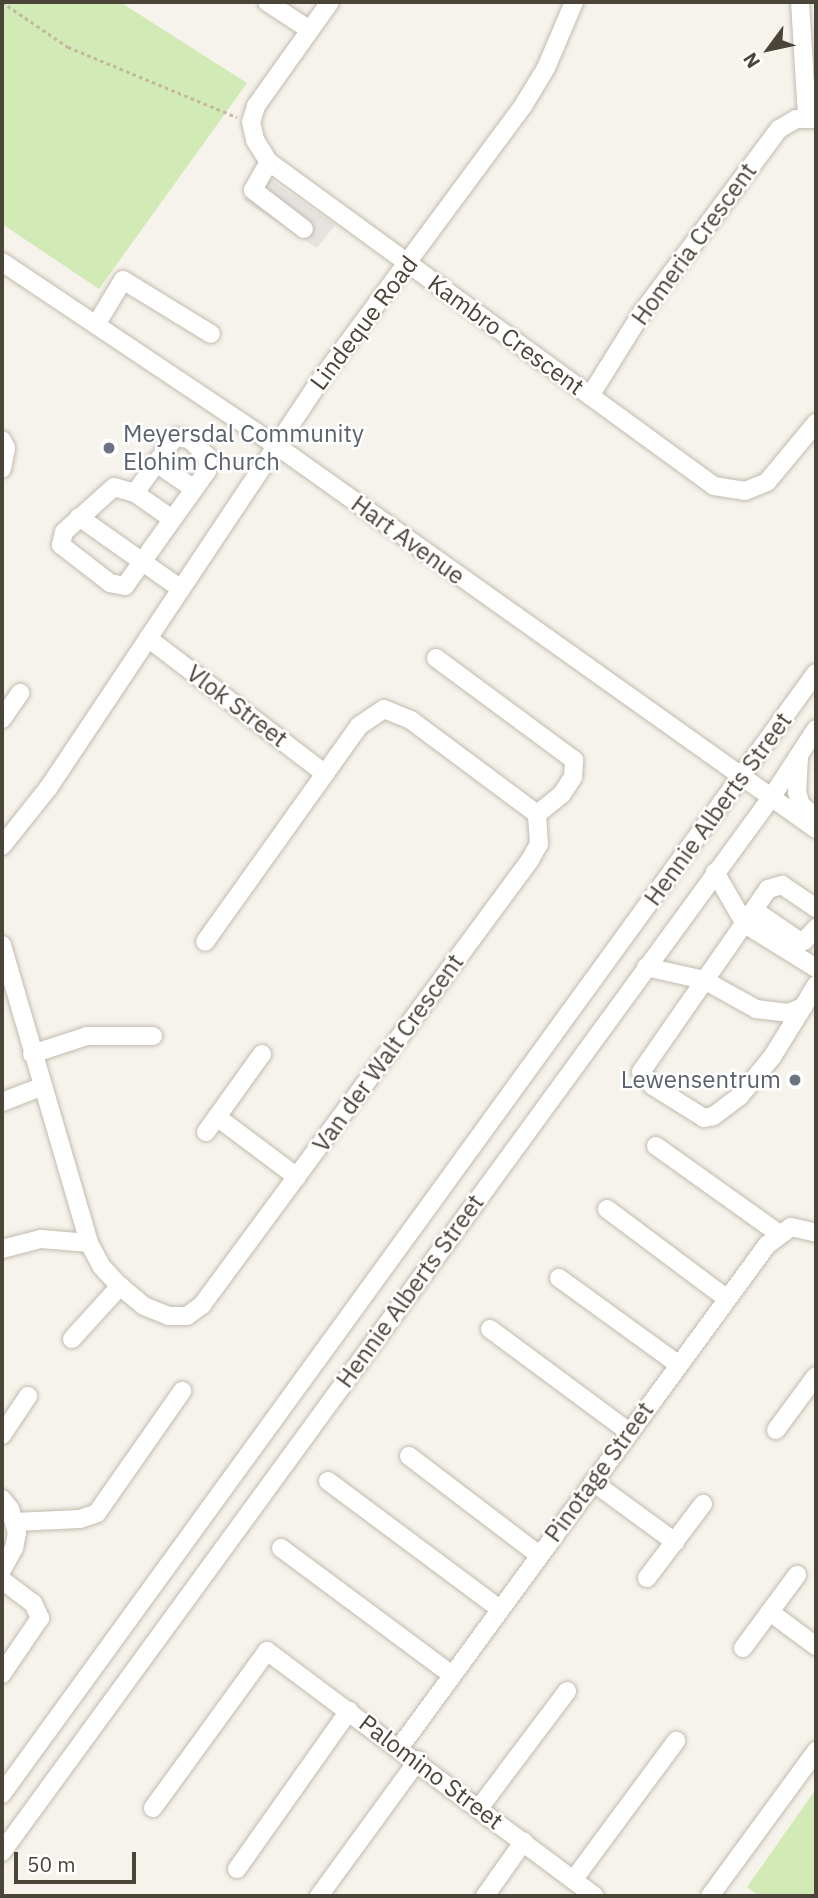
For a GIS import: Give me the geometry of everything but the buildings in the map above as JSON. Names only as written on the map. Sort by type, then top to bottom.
[{"type":"street","points":[[267,2],[310,30]]},
{"type":"street","points":[[251,122],[256,106],[330,2]]},
{"type":"street","name":"Lindeque Road","points":[[2,846],[49,787],[321,379],[409,264],[523,106],[546,68],[574,2]]},
{"type":"street","points":[[800,2],[812,118]]},
{"type":"street","name":"Homeria Crescent","points":[[590,396],[641,314],[779,129],[812,118]]},
{"type":"street","name":"Kambro Crescent","points":[[251,122],[261,152],[269,163],[714,486],[730,491],[745,491],[767,482],[816,423]]},
{"type":"street","points":[[269,163],[253,190],[304,229]]},
{"type":"street","name":"Hart Avenue","points":[[2,262],[277,446],[816,830]]},
{"type":"street","points":[[96,325],[123,280],[211,334]]},
{"type":"street","points":[[135,493],[175,437],[197,444],[210,462],[194,489],[125,586],[110,583],[61,545],[60,536],[114,487],[135,493],[172,519]]},
{"type":"street","points":[[2,440],[6,448],[2,469]]},
{"type":"street","points":[[155,462],[194,489]]},
{"type":"street","points":[[79,517],[181,589]]},
{"type":"street","name":"Vlok Street","points":[[148,638],[325,774]]},
{"type":"street","points":[[205,942],[359,726],[384,709],[411,720],[537,814],[562,794],[573,777],[574,760],[436,658]]},
{"type":"street","name":"Hennie Alberts Street","points":[[2,1794],[816,673]]},
{"type":"street","points":[[2,719],[20,693]]},
{"type":"street","name":"Hennie Alberts Street","points":[[2,1852],[715,872],[771,799],[816,729]]},
{"type":"street","points":[[799,754],[797,792],[802,805],[816,817]]},
{"type":"street","name":"Van der Walt Crescent","points":[[2,945],[6,982],[32,1054],[89,1244],[120,1286],[157,1313],[187,1316],[202,1306],[530,860],[539,844],[537,814]]},
{"type":"street","points":[[715,872],[750,917],[816,968]]},
{"type":"street","points":[[816,908],[775,884],[641,1072],[653,1086],[704,1118],[719,1113],[740,1096],[772,1057],[816,985]]},
{"type":"street","points":[[750,917],[798,940],[804,941],[816,929]]},
{"type":"street","points":[[646,967],[704,981],[756,1009],[788,1013],[803,1007]]},
{"type":"street","points":[[32,1054],[95,1035],[153,1036]]},
{"type":"street","points":[[206,1132],[262,1054]]},
{"type":"street","points":[[2,1102],[41,1087]]},
{"type":"street","points":[[217,1117],[297,1177]]},
{"type":"street","points":[[656,1146],[778,1233],[791,1227],[816,1233]]},
{"type":"street","points":[[607,1209],[726,1298]]},
{"type":"street","name":"Pinotage Street","points":[[400,1747],[726,1298],[778,1233]]},
{"type":"street","points":[[2,1249],[41,1239],[89,1244]]},
{"type":"street","points":[[559,1278],[678,1364]]},
{"type":"street","points":[[72,1339],[120,1286]]},
{"type":"street","points":[[490,1329],[629,1432]]},
{"type":"street","points":[[776,1430],[816,1376]]},
{"type":"street","points":[[15,1522],[80,1519],[97,1513],[182,1391]]},
{"type":"street","points":[[2,1435],[28,1396]]},
{"type":"street","points":[[409,1456],[539,1555]]},
{"type":"street","points":[[328,1481],[500,1609]]},
{"type":"street","points":[[593,1482],[675,1542]]},
{"type":"street","points":[[2,1499],[15,1522],[14,1548],[2,1570]]},
{"type":"street","points":[[647,1578],[704,1504]]},
{"type":"street","points":[[281,1548],[452,1675]]},
{"type":"street","points":[[743,1648],[797,1575]]},
{"type":"street","points":[[2,1580],[33,1603],[40,1618],[2,1674]]},
{"type":"street","points":[[770,1612],[816,1646]]},
{"type":"street","name":"Palomino Street","points":[[153,1808],[267,1651],[418,1760],[594,1896]]},
{"type":"street","points":[[480,1807],[567,1691]]},
{"type":"street","points":[[237,1869],[349,1711]]},
{"type":"street","points":[[573,1880],[676,1741]]},
{"type":"street","points":[[710,1896],[816,1751]]},
{"type":"street","points":[[319,1896],[418,1760]]},
{"type":"street","points":[[485,1896],[524,1841]]},
{"type":"path","points":[[2,2],[68,47],[251,122]]},
{"type":"green space","points":[[2,2],[120,2],[247,83],[99,289],[2,224]]},
{"type":"green space","points":[[816,1789],[816,1896],[759,1896],[747,1887]]},
{"type":"shaded area","points":[[263,174],[335,225],[317,248],[243,200]]},
{"type":"place","name":"Meyersdal Community Elohim Church","points":[[109,448]]},
{"type":"place","name":"Lewensentrum","points":[[795,1080]]}]
